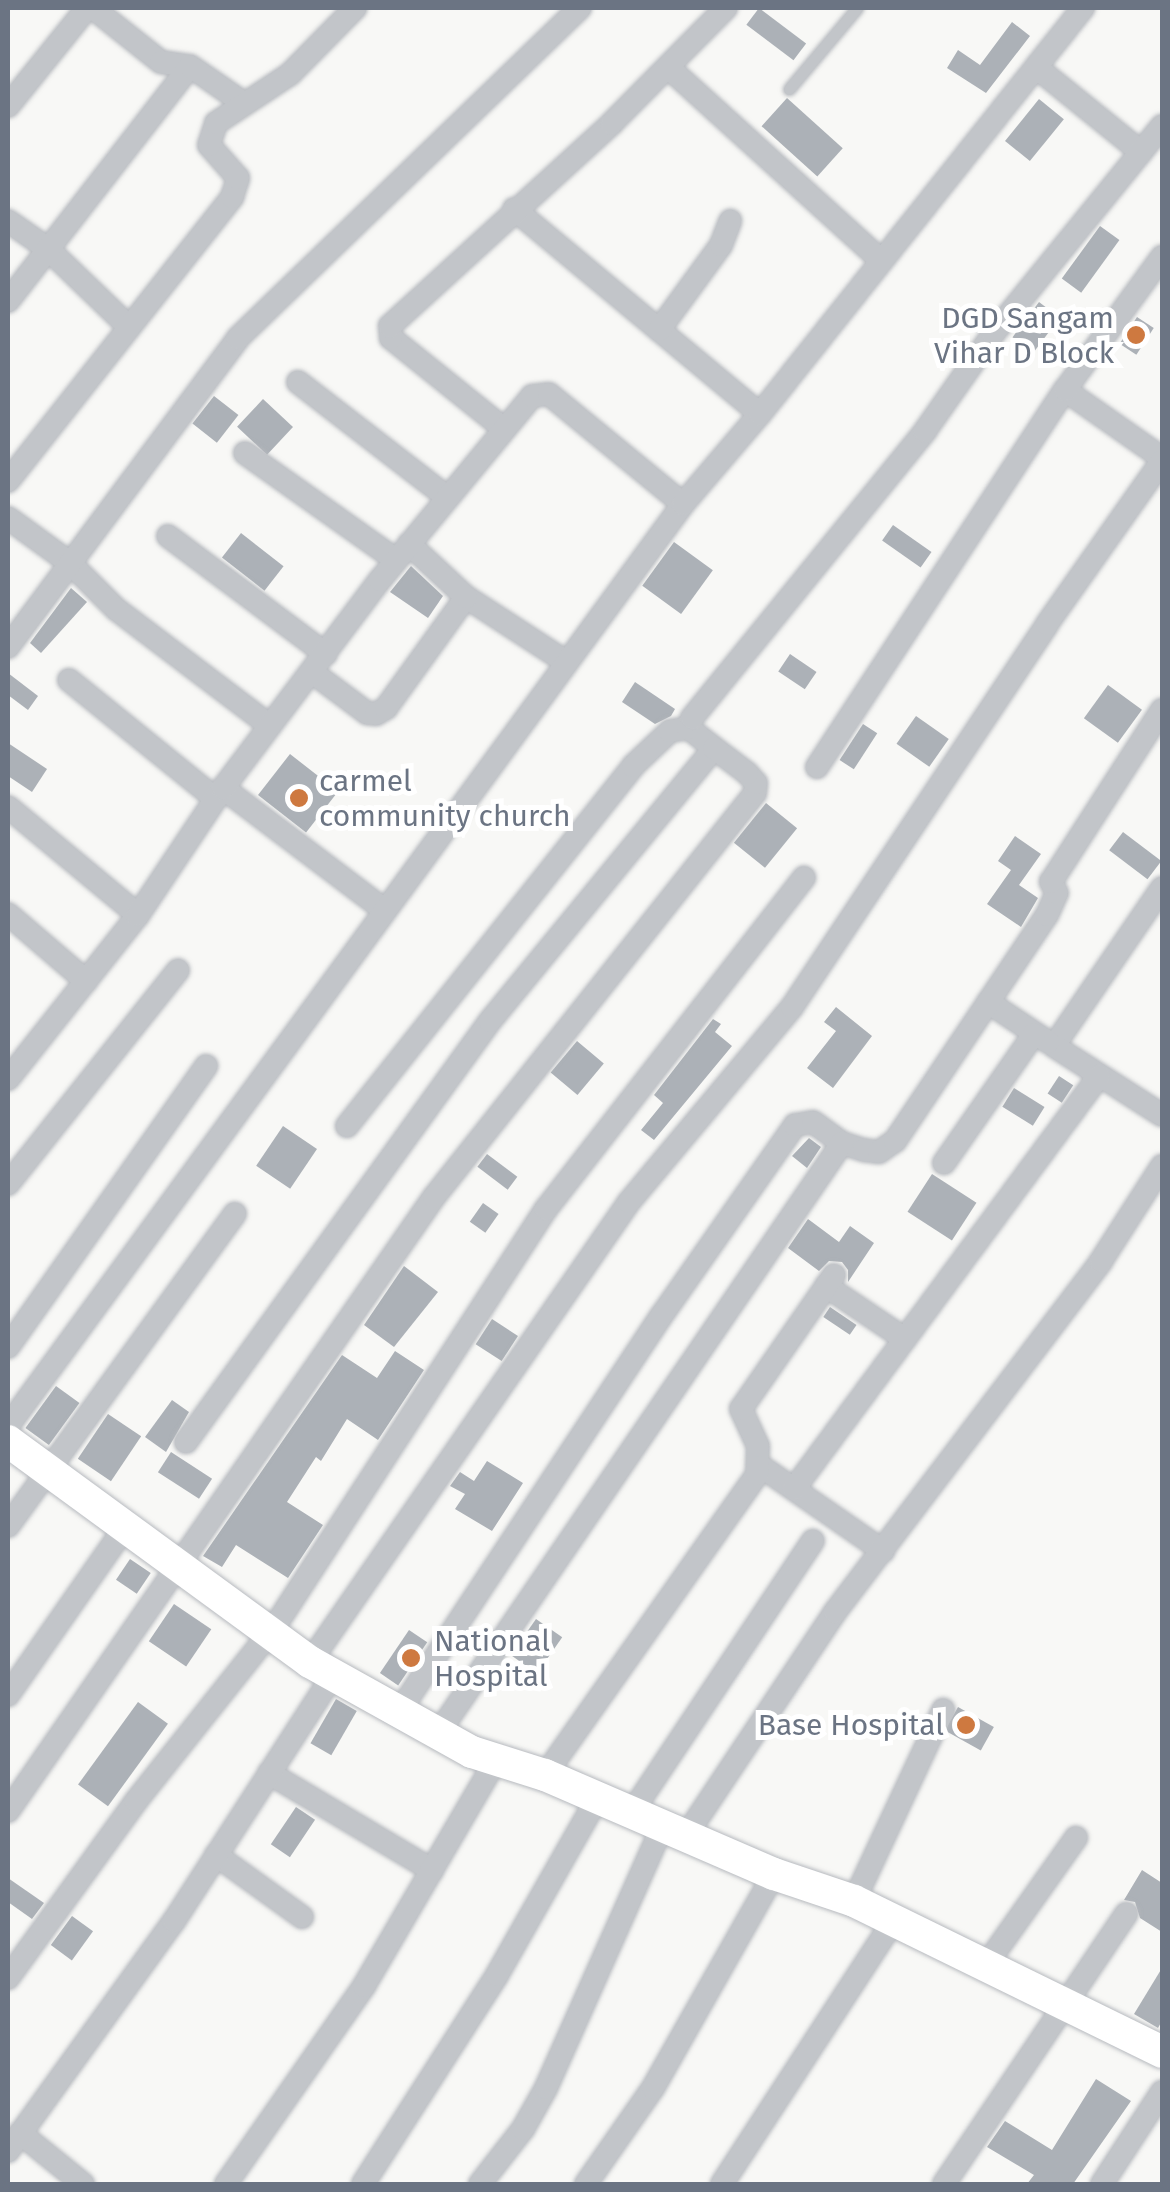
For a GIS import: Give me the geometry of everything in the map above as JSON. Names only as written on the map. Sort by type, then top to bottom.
[{"type":"street","points":[[8,106],[16,80],[90,8],[160,62],[190,66],[242,102]]},
{"type":"street","points":[[8,481],[234,194],[238,178],[208,140],[216,123],[242,102],[290,74],[355,8]]},
{"type":"street","points":[[8,647],[238,338],[580,8]]},
{"type":"street","points":[[503,428],[391,338],[388,331],[407,307],[669,68],[726,8]]},
{"type":"street","points":[[180,1558],[125,1527],[8,1428],[383,909],[683,504],[760,414],[1083,8]]},
{"type":"street","points":[[8,301],[190,66]]},
{"type":"street","points":[[1036,67],[1141,152]]},
{"type":"street","points":[[669,68],[882,260]]},
{"type":"street","points":[[347,1126],[634,766],[670,732],[688,728],[924,432],[1037,279],[1162,126]]},
{"type":"street","points":[[514,209],[760,414]]},
{"type":"street","points":[[8,221],[48,249],[128,326]]},
{"type":"street","points":[[659,330],[721,246],[730,222]]},
{"type":"street","points":[[817,768],[1066,390],[1162,257]]},
{"type":"street","points":[[298,382],[447,497]]},
{"type":"street","points":[[82,2184],[14,2142],[174,1922],[269,1772],[328,1660],[629,1202],[792,1008],[1162,460],[1066,390]]},
{"type":"street","points":[[11,1069],[138,915],[269,725],[402,552],[532,396],[546,392],[683,504]]},
{"type":"street","points":[[245,453],[566,662]]},
{"type":"street","points":[[8,518],[70,563],[116,609],[269,725]]},
{"type":"street","points":[[168,536],[319,663],[366,712],[376,714],[386,708],[466,597]]},
{"type":"street","points":[[69,680],[219,794],[383,909]]},
{"type":"street","points":[[404,1704],[662,1315],[795,1125],[804,1120],[813,1122],[842,1143],[879,1152],[894,1141],[1046,915],[1058,893],[1051,882],[1162,710]]},
{"type":"street","points":[[8,1811],[434,1197],[755,793],[756,783],[747,773],[688,728]]},
{"type":"street","points":[[186,1442],[490,1021],[714,748]]},
{"type":"street","points":[[8,807],[138,915]]},
{"type":"street","points":[[8,1978],[136,1801],[276,1624],[546,1208],[804,878]]},
{"type":"street","points":[[944,1163],[1162,888]]},
{"type":"street","points":[[8,914],[86,980]]},
{"type":"street","points":[[8,1184],[178,970]]},
{"type":"street","points":[[988,1002],[1162,1115]]},
{"type":"street","points":[[8,1347],[206,1066]]},
{"type":"street","points":[[794,1490],[1099,1076]]},
{"type":"street","points":[[443,1724],[842,1143]]},
{"type":"street","points":[[480,2184],[523,2128],[546,2088],[675,1830],[1101,1261],[1162,1166]]},
{"type":"street","points":[[8,1526],[235,1214]]},
{"type":"street","points":[[545,1776],[742,1495],[759,1465],[758,1446],[741,1409],[830,1280],[905,1339]]},
{"type":"street","points":[[8,1441],[328,1660],[443,1724],[478,1735],[498,1758],[774,1874],[854,1901],[1066,2001],[1162,2052]]},
{"type":"street","points":[[759,1465],[882,1550]]},
{"type":"street","points":[[8,1695],[125,1527]]},
{"type":"street","points":[[632,1812],[813,1541]]},
{"type":"street","points":[[854,1901],[943,1710]]},
{"type":"street","points":[[226,2184],[364,1986],[498,1758]]},
{"type":"street","points":[[269,1772],[432,1870]]},
{"type":"street","points":[[363,2184],[496,1976],[598,1798]]},
{"type":"street","points":[[986,1965],[1076,1838]]},
{"type":"street","points":[[216,1855],[302,1917]]},
{"type":"street","points":[[586,2184],[653,2088],[774,1874]]},
{"type":"street","points":[[944,2184],[1126,1914]]},
{"type":"street","points":[[722,2184],[894,1920]]},
{"type":"street","points":[[1102,2184],[1162,2092]]},
{"type":"lane","points":[[789,89],[857,8]]},
{"type":"building","points":[[759,8],[806,44],[793,60],[746,25]]},
{"type":"building","points":[[1012,22],[1030,36],[986,93],[947,68],[958,50],[980,65]]},
{"type":"building","points":[[787,98],[843,148],[817,176],[762,126]]},
{"type":"building","points":[[1039,99],[1064,119],[1030,161],[1005,141]]},
{"type":"building","points":[[1100,226],[1119,240],[1081,293],[1062,279]]},
{"type":"building","points":[[1039,302],[1060,318],[1033,353],[1013,337]]},
{"type":"building","points":[[1137,317],[1154,328],[1136,355],[1120,344]]},
{"type":"building","points":[[214,396],[238,415],[217,443],[192,424]]},
{"type":"building","points":[[263,399],[293,427],[267,455],[237,427]]},
{"type":"building","points":[[893,525],[932,552],[921,568],[882,541]]},
{"type":"building","points":[[241,533],[284,566],[264,591],[222,557]]},
{"type":"building","points":[[674,542],[713,570],[681,614],[642,586]]},
{"type":"building","points":[[411,566],[443,596],[428,618],[390,592]]},
{"type":"building","points":[[71,588],[87,602],[41,653],[30,643]]},
{"type":"building","points":[[790,654],[817,672],[805,689],[778,671]]},
{"type":"building","points":[[8,673],[38,696],[28,710],[8,695]]},
{"type":"building","points":[[635,682],[675,709],[671,716],[655,724],[622,702]]},
{"type":"building","points":[[1108,685],[1142,710],[1118,743],[1084,718]]},
{"type":"building","points":[[916,716],[949,739],[929,767],[896,744]]},
{"type":"building","points":[[863,724],[877,733],[854,769],[840,760]]},
{"type":"building","points":[[8,743],[47,769],[32,792],[8,776]]},
{"type":"building","name":"carmel community church","points":[[290,754],[338,792],[306,833],[258,795]]},
{"type":"building","points":[[766,803],[797,828],[765,868],[734,843]]},
{"type":"building","points":[[1123,832],[1161,861],[1147,879],[1109,850]]},
{"type":"building","points":[[1015,836],[1041,854],[1019,885],[1038,898],[1021,927],[987,904],[1011,870],[998,861]]},
{"type":"building","points":[[836,1007],[872,1036],[833,1088],[807,1068],[836,1031],[824,1022]]},
{"type":"building","points":[[713,1019],[721,1024],[715,1032],[732,1046],[654,1140],[641,1130],[663,1103],[654,1095]]},
{"type":"building","points":[[577,1041],[604,1063],[577,1095],[551,1072]]},
{"type":"building","points":[[1059,1076],[1073,1085],[1062,1103],[1048,1094]]},
{"type":"building","points":[[1014,1088],[1045,1107],[1033,1126],[1002,1107]]},
{"type":"building","points":[[283,1126],[317,1149],[290,1189],[256,1166]]},
{"type":"building","points":[[809,1138],[821,1147],[807,1168],[792,1156]]},
{"type":"building","points":[[487,1154],[517,1177],[508,1190],[477,1167]]},
{"type":"building","points":[[932,1174],[976,1203],[952,1241],[907,1212]]},
{"type":"building","points":[[483,1203],[499,1214],[485,1233],[470,1222]]},
{"type":"building","points":[[808,1219],[839,1242],[850,1226],[874,1243],[848,1282],[848,1270],[842,1262],[829,1261],[819,1271],[788,1248]]},
{"type":"building","points":[[404,1266],[438,1292],[394,1347],[364,1325]]},
{"type":"building","points":[[830,1307],[857,1325],[850,1335],[823,1317]]},
{"type":"building","points":[[492,1319],[518,1336],[502,1361],[476,1344]]},
{"type":"building","points":[[395,1351],[424,1370],[378,1440],[347,1419],[321,1461],[316,1457],[287,1502],[323,1525],[288,1578],[236,1545],[222,1567],[203,1556],[342,1355],[377,1378]]},
{"type":"building","points":[[56,1386],[79,1403],[49,1445],[25,1428]]},
{"type":"building","points":[[172,1400],[189,1412],[166,1452],[145,1437]]},
{"type":"building","points":[[108,1414],[141,1436],[111,1481],[78,1459]]},
{"type":"building","points":[[171,1452],[212,1479],[199,1499],[158,1472]]},
{"type":"building","points":[[487,1461],[523,1483],[492,1531],[455,1509],[465,1494],[450,1486],[460,1472],[474,1481]]},
{"type":"building","points":[[130,1559],[151,1573],[137,1594],[116,1580]]},
{"type":"building","points":[[174,1604],[211,1629],[186,1666],[149,1641]]},
{"type":"building","points":[[536,1619],[562,1637],[537,1673],[511,1655]]},
{"type":"building","points":[[409,1630],[427,1642],[398,1685],[380,1673]]},
{"type":"building","points":[[336,1699],[357,1711],[331,1755],[310,1743]]},
{"type":"building","points":[[138,1702],[168,1724],[108,1806],[78,1785]]},
{"type":"building","points":[[958,1707],[994,1727],[981,1750],[945,1731]]},
{"type":"building","points":[[296,1807],[315,1820],[290,1857],[271,1844]]},
{"type":"building","points":[[1142,1870],[1162,1883],[1162,1932],[1140,1918],[1135,1902],[1124,1900]]},
{"type":"building","points":[[8,1878],[44,1903],[32,1919],[8,1902]]},
{"type":"building","points":[[72,1916],[93,1931],[72,1960],[51,1945]]},
{"type":"building","points":[[1162,1968],[1162,2021],[1158,2028],[1134,2014]]},
{"type":"building","points":[[1096,2079],[1131,2101],[1073,2184],[1027,2184],[1034,2175],[987,2147],[1005,2121],[1052,2150]]},
{"type":"place","name":"DGD Sangam Vihar D Block","points":[[1136,335]]},
{"type":"place","name":"carmel community church","points":[[299,798]]},
{"type":"place","name":"National Hospital","points":[[411,1658]]},
{"type":"place","name":"Base Hospital","points":[[966,1725]]}]
